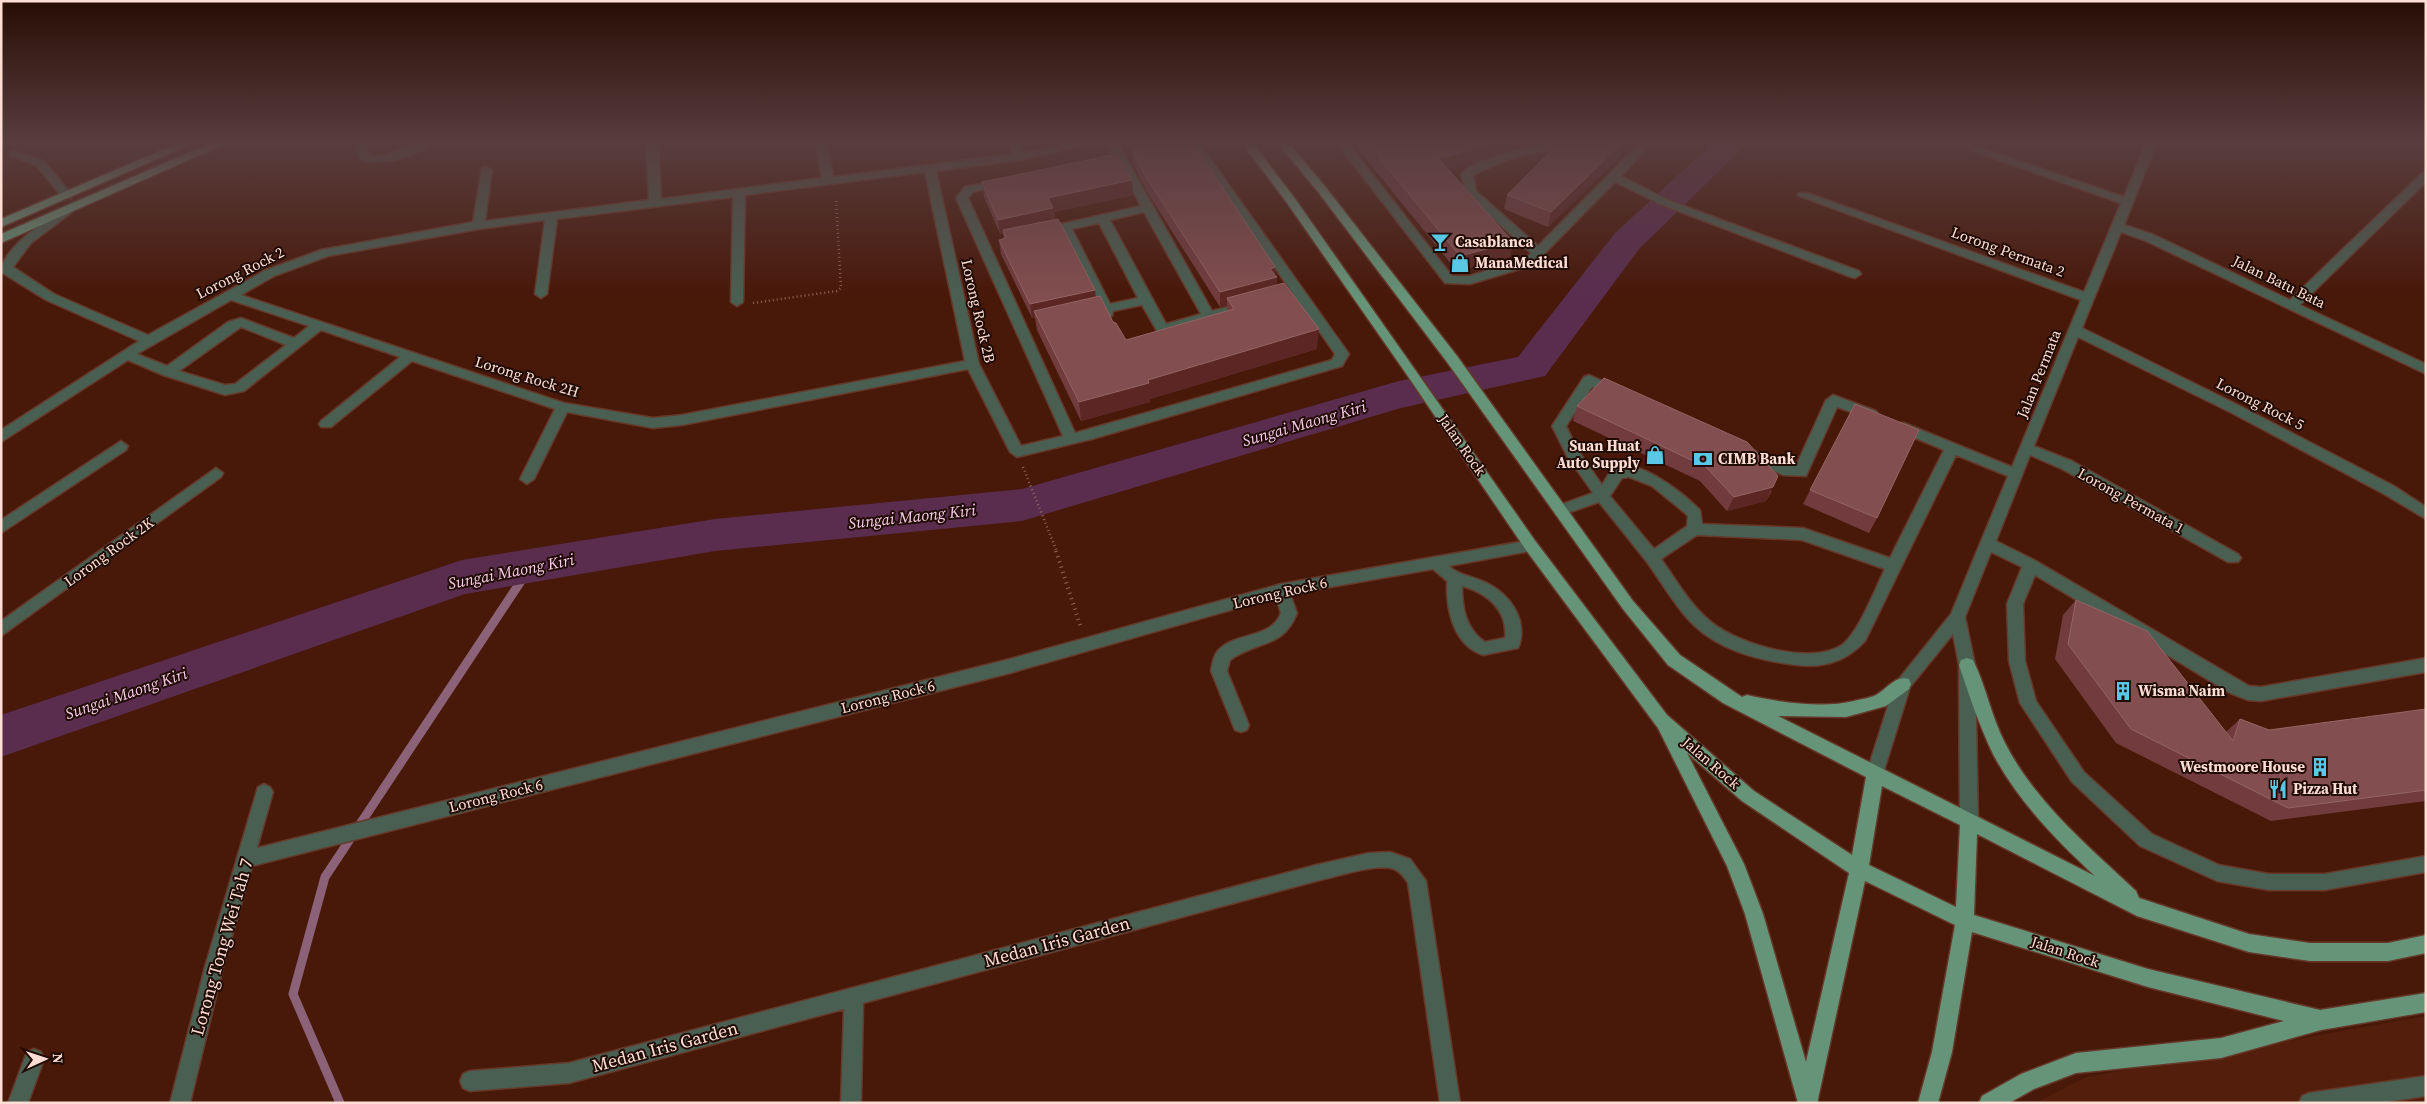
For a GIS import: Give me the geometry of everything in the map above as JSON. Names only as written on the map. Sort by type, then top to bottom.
[{"type":"main road","points":[[1,239],[84,194]]},
{"type":"main road","points":[[1,223],[88,194]]},
{"type":"main road","name":"Jalan Rock","points":[[1285,194],[1410,369],[1531,546],[1661,720],[1748,796],[1859,869],[1965,920],[2148,978],[2320,1020],[2426,1002]]},
{"type":"main road","points":[[1325,194],[1492,413],[1628,605],[1674,660],[1729,698],[1875,775],[2144,910],[2249,943],[2310,952],[2388,952],[2426,944]]},
{"type":"main road","points":[[1,234],[66,206],[71,200]]},
{"type":"main road","points":[[1967,665],[1982,715],[2006,762],[2060,831],[2144,910]]},
{"type":"main road","points":[[1729,698],[1781,710],[1846,710],[1880,701],[1903,684]]},
{"type":"main road","points":[[1661,720],[1735,864],[1754,914],[1807,1101]]},
{"type":"main road","points":[[1807,1101],[1859,869],[1875,775]]},
{"type":"main road","points":[[1928,1103],[1942,1052],[1965,920],[1968,820]]},
{"type":"main road","points":[[1990,1103],[2028,1081],[2076,1064],[2221,1048],[2320,1020]]},
{"type":"street","points":[[66,194],[71,200],[26,240],[4,268],[50,297],[149,340]]},
{"type":"street","points":[[479,225],[483,194]]},
{"type":"street","points":[[655,194],[655,201]]},
{"type":"street","name":"Lorong Rock 2","points":[[1,437],[149,340],[270,273],[326,252],[479,225],[718,194]]},
{"type":"street","points":[[737,302],[739,194]]},
{"type":"street","name":"Lorong Rock 2B","points":[[935,194],[972,364],[1019,458]]},
{"type":"street","points":[[965,194],[962,198],[988,243],[1071,440]]},
{"type":"street","points":[[1140,194],[1208,316]]},
{"type":"street","points":[[1019,458],[1071,440],[1337,364],[1342,354],[1294,293],[1228,194]]},
{"type":"street","points":[[1382,194],[1450,280],[1479,278],[1529,262],[1597,194]]},
{"type":"street","points":[[1472,194],[1538,253]]},
{"type":"street","points":[[1647,194],[1712,221],[1855,274]]},
{"type":"street","points":[[2103,194],[2128,202]]},
{"type":"street","name":"Jalan Permata","points":[[1903,684],[1957,617],[2131,194]]},
{"type":"street","points":[[2291,306],[2407,194]]},
{"type":"street","name":"Lorong Permata 2","points":[[1803,196],[2088,298]]},
{"type":"street","points":[[1029,235],[1148,208]]},
{"type":"street","points":[[541,294],[552,215]]},
{"type":"street","points":[[1103,219],[1162,328]]},
{"type":"street","points":[[1065,227],[1113,323]]},
{"type":"street","name":"Jalan Batu Bata","points":[[2117,227],[2148,237],[2426,370]]},
{"type":"street","name":"Lorong Rock 2H","points":[[229,295],[563,407],[653,422],[682,420],[972,364]]},
{"type":"street","points":[[1077,315],[1146,300]]},
{"type":"street","points":[[1150,336],[1162,328],[1169,328],[1262,302]]},
{"type":"street","points":[[168,372],[233,325],[241,322],[296,344]]},
{"type":"street","points":[[127,355],[168,372],[225,390],[232,390],[239,388],[318,326]]},
{"type":"street","name":"Lorong Rock 5","points":[[2075,330],[2238,410],[2390,490],[2426,514]]},
{"type":"street","points":[[326,424],[410,356]]},
{"type":"street","points":[[1625,397],[1589,380],[1559,426],[1564,441],[1603,496],[1707,627],[1730,641],[1775,656],[1824,657],[1846,650],[1860,636],[1952,449]]},
{"type":"street","points":[[1734,446],[1788,471],[1801,472],[1834,400],[1837,400],[2016,474]]},
{"type":"street","points":[[527,479],[563,407]]},
{"type":"street","points":[[1,528],[121,446]]},
{"type":"street","name":"Lorong Permata 1","points":[[2026,448],[2067,465],[2233,558]]},
{"type":"street","points":[[1562,510],[1603,496],[1618,473],[1631,470],[1645,475],[1690,509],[1695,514],[1694,529]]},
{"type":"street","name":"Lorong Rock 2K","points":[[1,630],[216,473]]},
{"type":"street","points":[[1652,558],[1694,529],[1803,534],[1895,566]]},
{"type":"street","points":[[1987,543],[2032,565],[2236,688],[2248,693],[2261,694],[2426,665]]},
{"type":"street","name":"Lorong Rock 6","points":[[247,859],[1087,645],[1282,590],[1531,546]]},
{"type":"street","points":[[1436,562],[1447,573],[1491,591],[1502,601],[1512,614],[1515,630],[1512,643],[1483,649],[1472,642],[1456,613],[1454,598],[1456,578]]},
{"type":"street","points":[[2032,565],[2014,604],[2017,662],[2028,703],[2078,777],[2146,840],[2217,873],[2269,882],[2326,882],[2426,864]]},
{"type":"street","points":[[1241,725],[1219,671],[1223,656],[1239,645],[1269,636],[1284,626],[1289,612],[1282,590]]},
{"type":"street","points":[[1957,617],[1967,665],[1968,820]]},
{"type":"street","points":[[1875,775],[1903,684]]},
{"type":"street","name":"Lorong Tong Wei Tah 7","points":[[180,1103],[214,967],[247,859],[264,792]]},
{"type":"street","name":"Medan Iris Garden","points":[[470,1081],[569,1072],[1316,873],[1378,861],[1397,862],[1410,869],[1417,881],[1450,1103]]},
{"type":"street","points":[[851,1103],[854,996]]},
{"type":"street","points":[[18,1103],[34,1058]]},
{"type":"street","points":[[2309,1103],[2426,1086]]},
{"type":"path","points":[[737,302],[745,304],[837,291],[841,288],[836,199]]},
{"type":"path","points":[[1019,458],[1050,531],[1087,645]]},
{"type":"shaded area","points":[[2426,1016],[2426,1103],[2035,1103],[2086,1077]]},
{"type":"building","points":[[987,194],[1069,194],[1048,198],[1053,208],[998,220]]},
{"type":"building","points":[[1157,194],[1226,194],[1275,267],[1270,269],[1277,277],[1220,292]]},
{"type":"building","points":[[1408,194],[1470,194],[1513,242],[1460,256]]},
{"type":"building","points":[[1508,194],[1570,194],[1551,212],[1507,195]]},
{"type":"building","points":[[1058,219],[1095,290],[1030,304],[999,240],[1006,238],[1003,230]]},
{"type":"building","points":[[1284,283],[1319,329],[1148,380],[1149,383],[1079,402],[1034,311],[1100,296],[1113,322],[1116,323],[1126,340],[1234,309],[1227,298]]},
{"type":"building","points":[[1604,378],[1747,442],[1778,476],[1773,487],[1734,497],[1706,467],[1577,406]]},
{"type":"building","points":[[1855,404],[1919,430],[1877,518],[1810,490]]},
{"type":"building","points":[[2076,600],[2147,631],[2233,741],[2240,719],[2269,730],[2426,709],[2426,790],[2288,808],[2131,729],[2068,644]]},
{"type":"waterway","name":"Sungai Maong Kiri","points":[[1,736],[462,577],[715,535],[1022,505],[1399,395],[1531,367],[1627,241],[1678,194]]},
{"type":"waterway","points":[[340,1103],[293,994],[325,877],[531,566]]},
{"type":"place","name":"Casablanca","points":[[1440,242]]},
{"type":"place","name":"ManaMedical","points":[[1460,263]]},
{"type":"place","name":"Suan Huat Auto Supply","points":[[1655,455]]},
{"type":"place","name":"CIMB Bank","points":[[1703,459]]},
{"type":"place","name":"Wisma Naim","points":[[2123,691]]},
{"type":"place","name":"Westmoore House","points":[[2320,767]]},
{"type":"place","name":"Pizza Hut","points":[[2278,789]]}]
